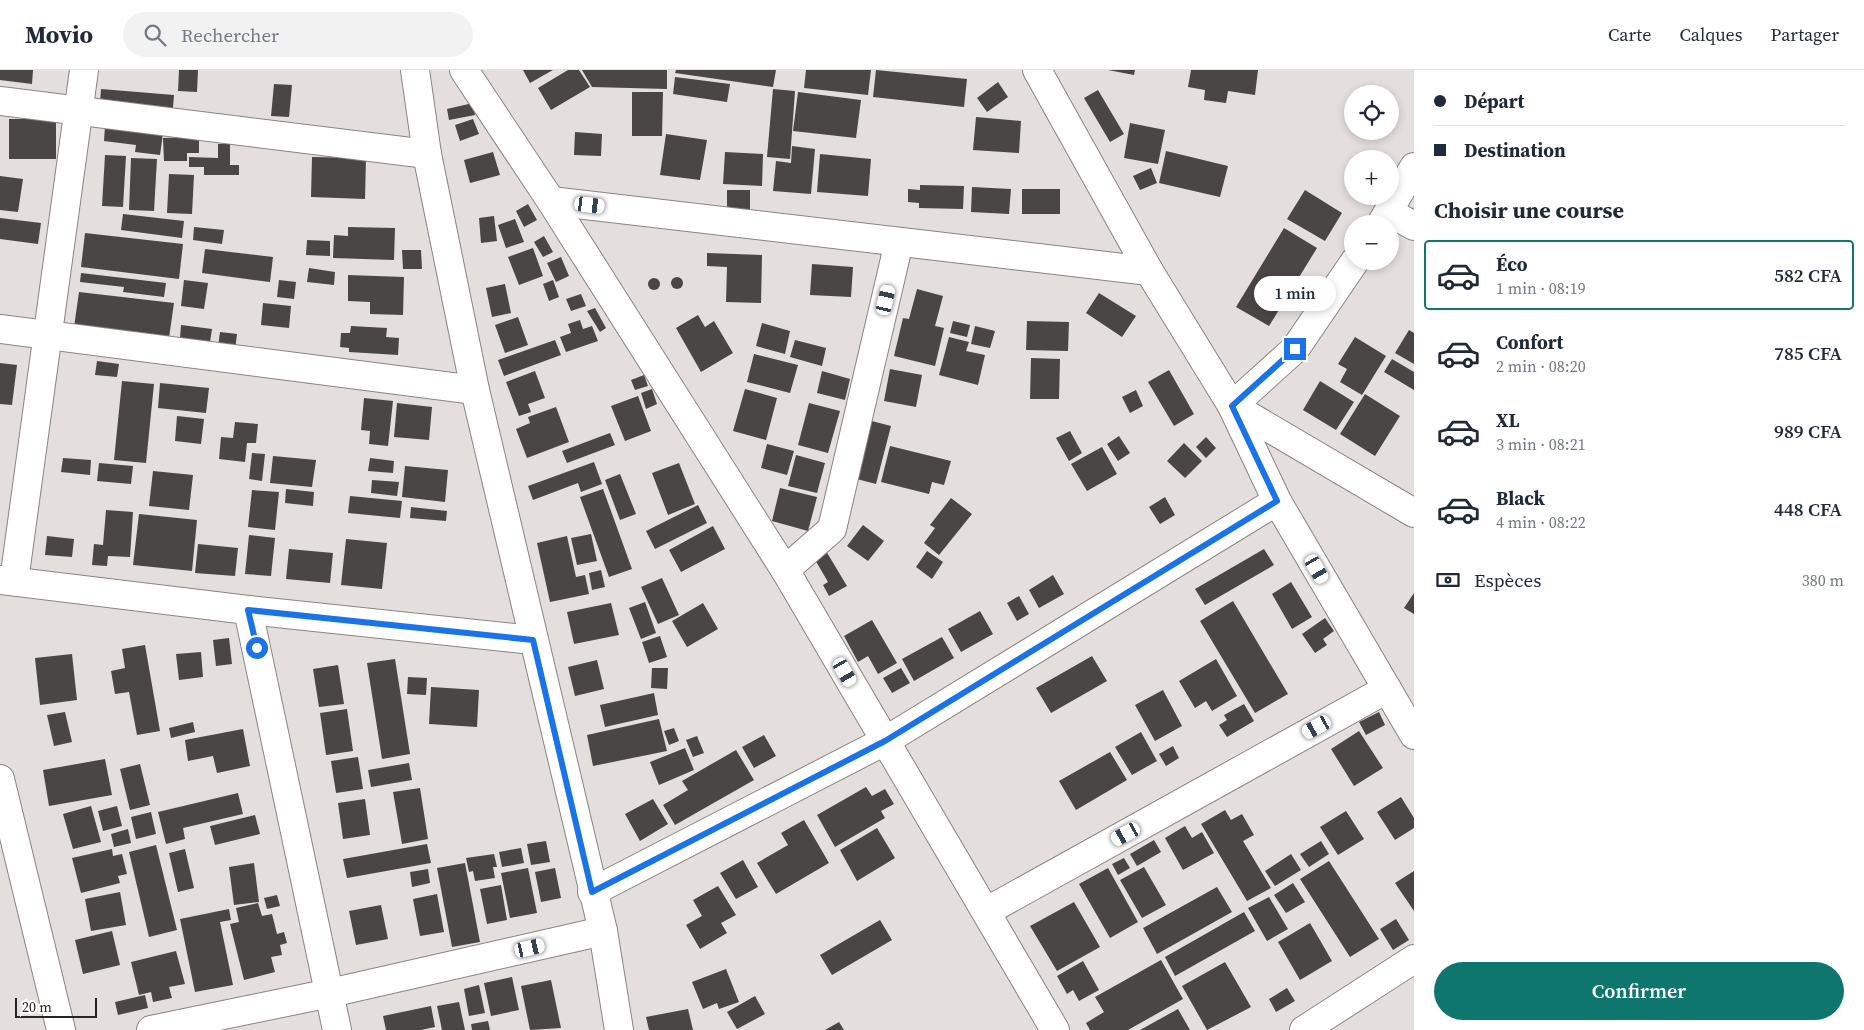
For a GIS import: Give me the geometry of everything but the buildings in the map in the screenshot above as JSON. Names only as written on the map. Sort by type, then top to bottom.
[{"type":"street","points":[[84,70],[48,336],[7,580],[248,610],[533,640]]},
{"type":"street","points":[[415,70],[427,154],[475,390],[592,892],[603,931],[619,1030]]},
{"type":"street","points":[[464,70],[551,201],[785,570],[987,911],[1055,1030]]},
{"type":"street","points":[[1038,70],[1149,271],[1232,406],[1277,501],[1414,735]]},
{"type":"street","points":[[0,101],[427,154]]},
{"type":"street","points":[[1387,215],[1414,167]]},
{"type":"street","points":[[551,201],[1149,271]]},
{"type":"street","points":[[1399,222],[1414,226]]},
{"type":"street","points":[[785,570],[832,529],[899,242]]},
{"type":"street","points":[[1232,406],[1295,349],[1349,270]]},
{"type":"street","points":[[0,329],[475,390]]},
{"type":"street","points":[[1232,406],[1410,502]]},
{"type":"street","points":[[592,892],[885,741],[1277,501]]},
{"type":"street","points":[[248,610],[338,1030]]},
{"type":"street","points":[[987,911],[1387,689]]},
{"type":"street","points":[[0,779],[61,1030]]},
{"type":"street","points":[[150,1030],[330,993],[603,931]]},
{"type":"street","points":[[1304,1030],[1414,959]]},
{"type":"route","points":[[257,648],[248,610],[533,640],[592,892],[885,741],[1277,501],[1232,406],[1295,349]]}]
